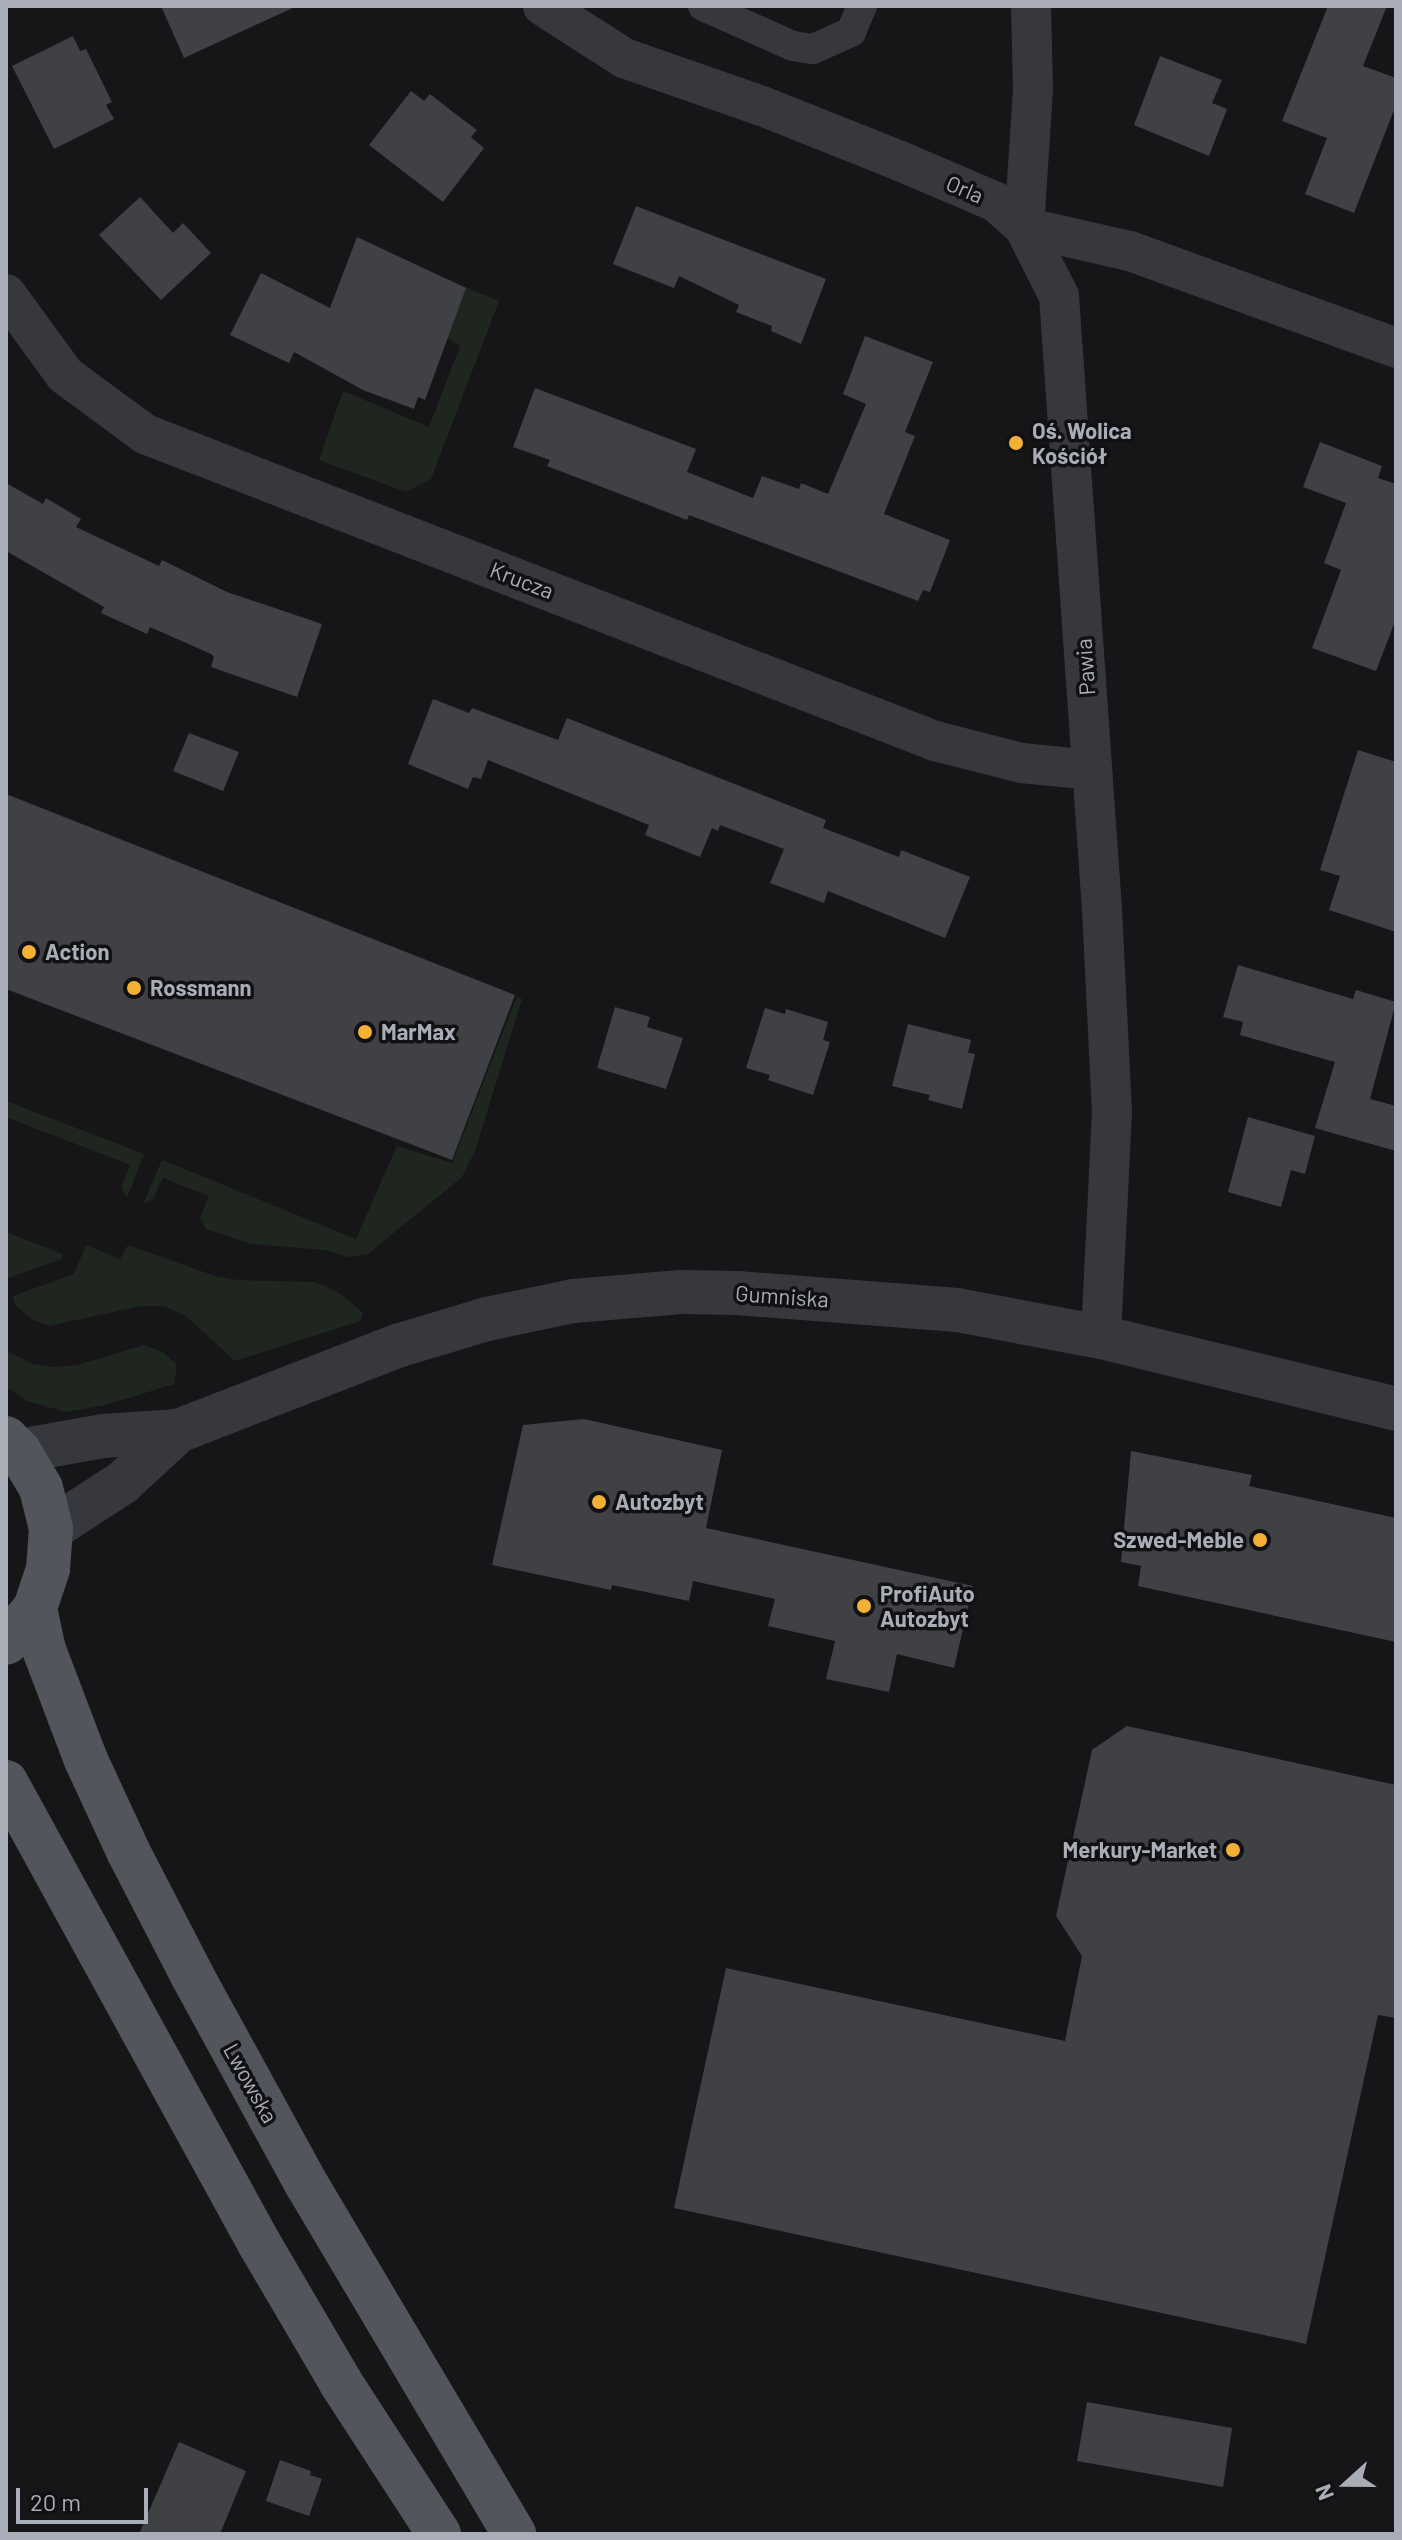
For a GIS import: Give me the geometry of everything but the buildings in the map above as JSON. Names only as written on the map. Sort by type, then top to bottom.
[{"type":"main road","points":[[6,1643],[35,1608],[48,1569],[51,1529],[41,1488],[12,1444]]},
{"type":"main road","name":"Lwowska","points":[[35,1608],[43,1647],[86,1760],[128,1851],[193,1977],[307,2185],[514,2534]]},
{"type":"main road","points":[[6,1782],[259,2243],[341,2383],[439,2534]]},
{"type":"street","name":"Orla","points":[[543,6],[624,58],[762,106],[900,161],[996,202],[1024,227],[1130,251],[1396,348]]},
{"type":"street","points":[[703,6],[793,46],[813,49],[851,32],[862,6]]},
{"type":"street","points":[[1024,227],[1033,89],[1031,6]]},
{"type":"street","name":"Pawia","points":[[1024,227],[1059,296],[1092,770],[1112,1111],[1101,1337]]},
{"type":"street","name":"Krucza","points":[[6,294],[65,375],[145,434],[935,741],[1021,763],[1092,770]]},
{"type":"street","name":"Gumniska","points":[[178,1431],[448,1328],[530,1309],[616,1296],[737,1293],[957,1310],[1101,1337],[1396,1409]]},
{"type":"street","points":[[12,1444],[178,1431]]},
{"type":"street","points":[[51,1529],[122,1483],[178,1431]]},
{"type":"shaded area","points":[[448,280],[499,301],[431,479],[406,492],[319,460],[343,391],[429,427],[460,346],[427,324]]},
{"type":"shaded area","points":[[517,996],[522,999],[475,1151],[462,1177],[368,1254],[348,1257],[325,1250],[251,1244],[206,1229],[200,1218],[209,1196],[163,1178],[153,1199],[143,1204],[162,1160],[356,1239],[397,1146],[452,1163]]},
{"type":"shaded area","points":[[6,1101],[144,1154],[127,1198],[121,1187],[130,1165],[6,1117]]},
{"type":"shaded area","points":[[6,1232],[63,1254],[61,1259],[6,1279]]},
{"type":"shaded area","points":[[86,1245],[120,1259],[128,1245],[215,1276],[238,1280],[315,1282],[338,1292],[363,1313],[360,1321],[235,1361],[186,1316],[164,1306],[141,1306],[49,1326],[30,1318],[15,1305],[13,1296],[74,1274]]},
{"type":"shaded area","points":[[144,1345],[163,1352],[177,1365],[174,1384],[106,1405],[66,1412],[27,1401],[6,1387],[6,1351],[33,1364],[54,1367],[77,1365]]},
{"type":"place","name":"Oś. Wolica Kościół","points":[[1016,443]]},
{"type":"place","name":"Action","points":[[29,952]]},
{"type":"place","name":"Rossmann","points":[[134,988]]},
{"type":"place","name":"MarMax","points":[[365,1032]]},
{"type":"place","name":"Autozbyt","points":[[599,1502]]},
{"type":"place","name":"Szwed-Meble","points":[[1260,1540]]},
{"type":"place","name":"ProfiAuto Autozbyt","points":[[864,1606]]},
{"type":"place","name":"Merkury-Market","points":[[1233,1850]]}]
